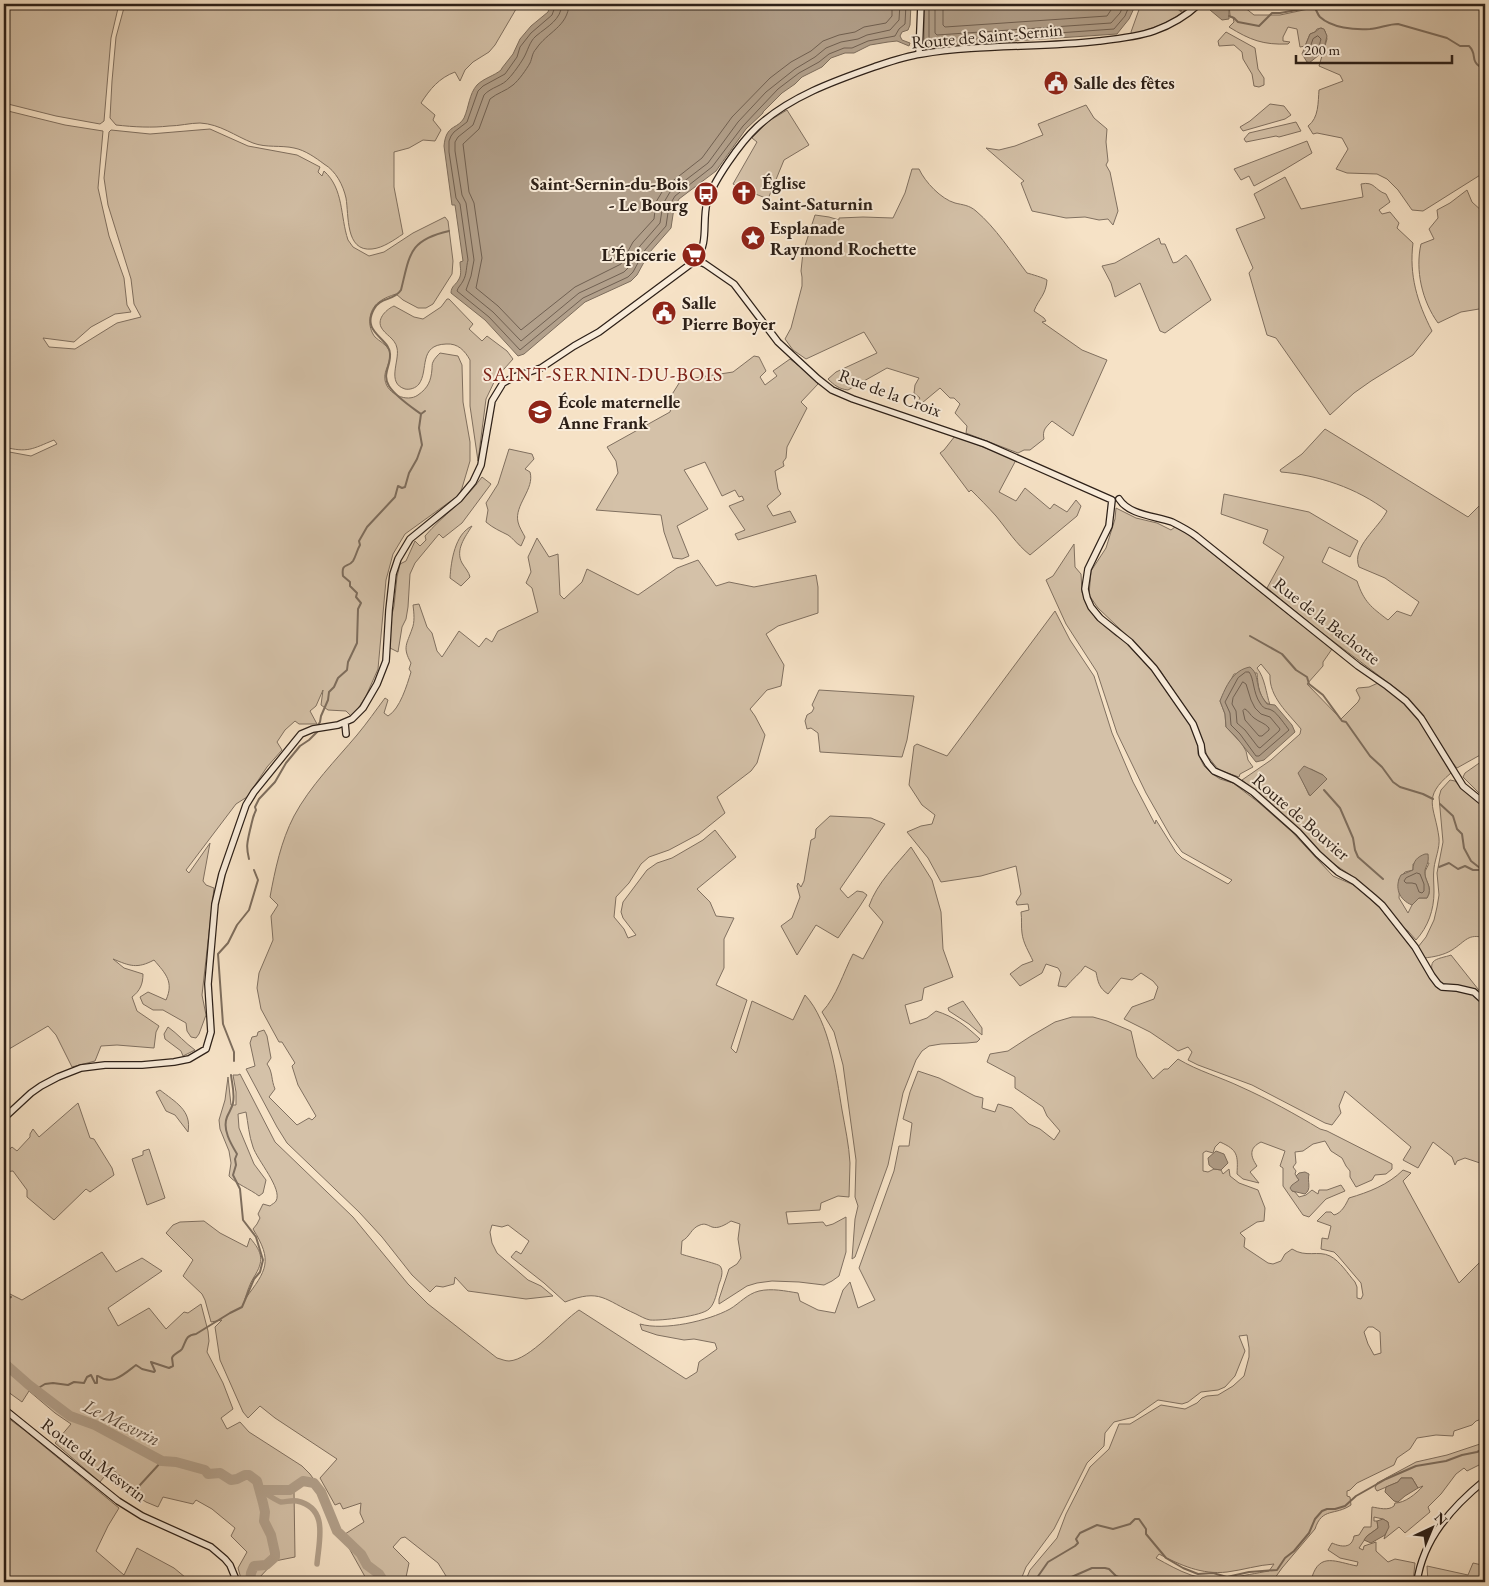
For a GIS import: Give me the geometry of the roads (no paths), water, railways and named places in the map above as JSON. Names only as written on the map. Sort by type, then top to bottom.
[{"type":"street","points":[[919,54],[921,4]]},
{"type":"street","name":"Route de Saint-Sernin","points":[[696,260],[704,246],[706,212],[712,189],[743,144],[758,126],[782,109],[831,83],[919,54],[973,49],[1061,45],[1140,35],[1175,22],[1199,4]]},
{"type":"street","points":[[4,1118],[41,1086],[58,1076],[81,1068],[174,1062],[189,1059],[206,1048],[211,1032],[208,984],[215,904],[222,874],[246,805],[302,734],[313,729],[345,723],[352,719],[365,704],[377,684],[386,661],[391,590],[398,559],[410,539],[452,506],[473,482],[481,465],[492,401],[499,388],[514,377],[541,368],[599,332],[696,260]]},
{"type":"street","name":"Rue de la Croix","points":[[696,260],[734,284],[784,348],[832,390],[985,444],[1115,499]]},
{"type":"street","name":"Rue de la Bachotte","points":[[1115,499],[1126,508],[1171,522],[1186,529],[1358,666],[1396,693],[1421,718],[1463,786],[1485,804]]},
{"type":"street","name":"Route de Bouvier","points":[[1115,499],[1108,526],[1088,569],[1085,589],[1091,607],[1100,618],[1130,642],[1154,668],[1193,724],[1201,744],[1202,754],[1214,771],[1235,780],[1253,792],[1298,832],[1338,872],[1354,880],[1382,905],[1415,947],[1438,984],[1442,987],[1474,992],[1485,1002]]},
{"type":"street","points":[[345,723],[346,734]]},
{"type":"street","name":"Route du Mesvrin","points":[[4,1410],[118,1502],[142,1516],[215,1550],[230,1565],[237,1582]]},
{"type":"street","points":[[1417,1582],[1424,1555],[1436,1531],[1485,1480]]},
{"type":"water","points":[[551,4],[911,4],[910,25],[908,30],[902,32],[900,36],[902,40],[910,43],[909,46],[897,41],[870,45],[854,53],[845,53],[831,58],[822,67],[802,77],[782,93],[746,129],[716,171],[679,199],[674,208],[671,228],[649,253],[637,275],[631,281],[585,302],[524,354],[518,356],[485,320],[451,293],[460,277],[460,262],[463,261],[455,205],[452,205],[444,146],[449,131],[464,118],[472,92],[477,85],[501,70],[513,54],[520,39],[531,26],[548,12]]},
{"type":"water","points":[[924,4],[1136,4],[1129,19],[1117,34],[924,47]]},
{"type":"water","points":[[1213,4],[1229,4],[1229,19],[1222,20],[1210,10]]},
{"type":"water","points":[[1320,28],[1324,29],[1327,36],[1323,52],[1309,63],[1302,54],[1310,34]]},
{"type":"water","points":[[1250,667],[1255,673],[1259,690],[1267,704],[1275,705],[1292,725],[1295,732],[1264,760],[1256,762],[1226,727],[1225,714],[1220,701],[1228,684],[1235,675],[1239,671]]},
{"type":"water","points":[[1304,766],[1323,775],[1327,779],[1310,796],[1298,773]]},
{"type":"water","points":[[1428,854],[1425,877],[1429,887],[1429,894],[1427,898],[1419,898],[1412,905],[1404,900],[1399,893],[1399,880],[1401,875],[1413,870],[1416,860]]},
{"type":"water","points":[[1216,1151],[1224,1154],[1228,1163],[1221,1170],[1214,1169],[1209,1165],[1208,1158]]},
{"type":"water","points":[[1305,1172],[1309,1174],[1309,1188],[1307,1192],[1305,1194],[1292,1191],[1290,1188],[1299,1180],[1296,1176],[1299,1173]]},
{"type":"water","points":[[1401,1478],[1412,1478],[1418,1488],[1398,1502],[1394,1501],[1385,1492],[1386,1487],[1398,1482]]},
{"type":"water","points":[[1383,1519],[1388,1522],[1389,1527],[1385,1535],[1371,1543],[1364,1540],[1378,1528],[1377,1521]]},
{"type":"waterway","points":[[1172,4],[1181,11]]},
{"type":"waterway","points":[[1229,16],[1238,22],[1259,26],[1272,13],[1314,7],[1319,16],[1325,21],[1344,27],[1370,29],[1398,24],[1447,38],[1460,46],[1469,46],[1472,49],[1476,63],[1485,70]]},
{"type":"waterway","points":[[421,414],[399,398],[389,386],[386,378],[390,360],[389,350],[373,330],[371,317],[377,305],[395,296],[401,290],[413,250],[426,239],[449,231]]},
{"type":"waterway","points":[[249,859],[247,851],[248,842],[256,810],[255,807],[259,799],[275,782],[286,763],[300,746],[317,732],[329,692],[334,687],[338,678],[347,670],[348,662],[357,643],[358,609],[361,603],[356,597],[357,593],[350,586],[350,582],[343,576],[343,569],[353,561],[360,545],[359,541],[367,527],[395,497],[398,486],[405,487],[409,473],[422,445],[419,428],[421,414],[425,411]]},
{"type":"waterway","points":[[1250,636],[1282,654],[1296,670],[1307,677],[1309,684],[1323,695],[1342,721],[1346,722],[1370,756],[1382,767],[1393,782],[1400,787],[1433,799]]},
{"type":"waterway","points":[[1324,790],[1340,808],[1353,838],[1358,857],[1383,879]]},
{"type":"waterway","points":[[1440,804],[1453,816],[1457,829],[1462,834],[1464,848],[1471,861],[1485,872]]},
{"type":"waterway","points":[[1439,867],[1449,863],[1458,869],[1465,866],[1473,870],[1482,870]]},
{"type":"waterway","points":[[234,1061],[234,1052],[223,1024],[218,954],[228,943],[237,925],[249,910],[258,880],[254,870]]},
{"type":"waterway","points":[[35,1390],[45,1384],[68,1385],[74,1382],[84,1383],[87,1377],[91,1375],[95,1383],[97,1383],[97,1376],[109,1380],[118,1378],[136,1365],[142,1369],[154,1372],[151,1362],[169,1368],[173,1366],[172,1358],[182,1349],[188,1337],[242,1307],[254,1279],[260,1272],[263,1260],[256,1237],[243,1220],[240,1189],[233,1175],[237,1154],[228,1136],[226,1126],[227,1117],[234,1099],[231,1075]]},
{"type":"waterway","points":[[4,1300],[11,1297]]},
{"type":"waterway","name":"Le Mesvrin","points":[[4,1363],[29,1385],[70,1416],[95,1425],[162,1461],[176,1462],[205,1470],[208,1474],[220,1473],[231,1480],[249,1475],[257,1481],[265,1512],[264,1521],[271,1535],[275,1557],[266,1565],[254,1566],[250,1582]]},
{"type":"waterway","points":[[1034,1582],[1048,1562],[1078,1543],[1076,1539],[1080,1533],[1097,1525],[1113,1529],[1130,1524],[1135,1519],[1139,1519],[1146,1529],[1146,1534],[1166,1558],[1198,1574],[1213,1573],[1227,1577],[1249,1572],[1277,1570],[1285,1558],[1294,1551],[1309,1533],[1315,1519],[1322,1511],[1345,1506],[1356,1496],[1386,1479],[1416,1466],[1446,1461],[1485,1448]]},
{"type":"waterway","points":[[139,1499],[138,1490],[140,1485],[162,1461]]},
{"type":"waterway","name":"Le Mesvrin","points":[[261,1490],[290,1490],[303,1481],[314,1483],[321,1492],[337,1531],[361,1554],[367,1565],[379,1574],[384,1582]]},
{"type":"waterway","points":[[261,1490],[281,1502],[297,1501],[314,1510],[320,1526],[317,1564]]},
{"type":"waterway","points":[[1065,1582],[1067,1579],[1092,1568],[1109,1569],[1116,1576],[1130,1582]]},
{"type":"place","name":"Salle des fêtes","points":[[1056,83]]},
{"type":"place","name":"Église Saint-Saturnin","points":[[744,193]]},
{"type":"place","name":"Saint-Sernin-du-Bois - Le Bourg","points":[[706,194]]},
{"type":"place","name":"Esplanade Raymond Rochette","points":[[753,238]]},
{"type":"place","name":"L’Épicerie","points":[[694,255]]},
{"type":"place","name":"Salle Pierre Boyer","points":[[664,313]]},
{"type":"place","name":"École maternelle Anne Frank","points":[[540,412]]},
{"type":"district","name":"SAINT-SERNIN-DU-BOIS","points":[[603,374]]}]
